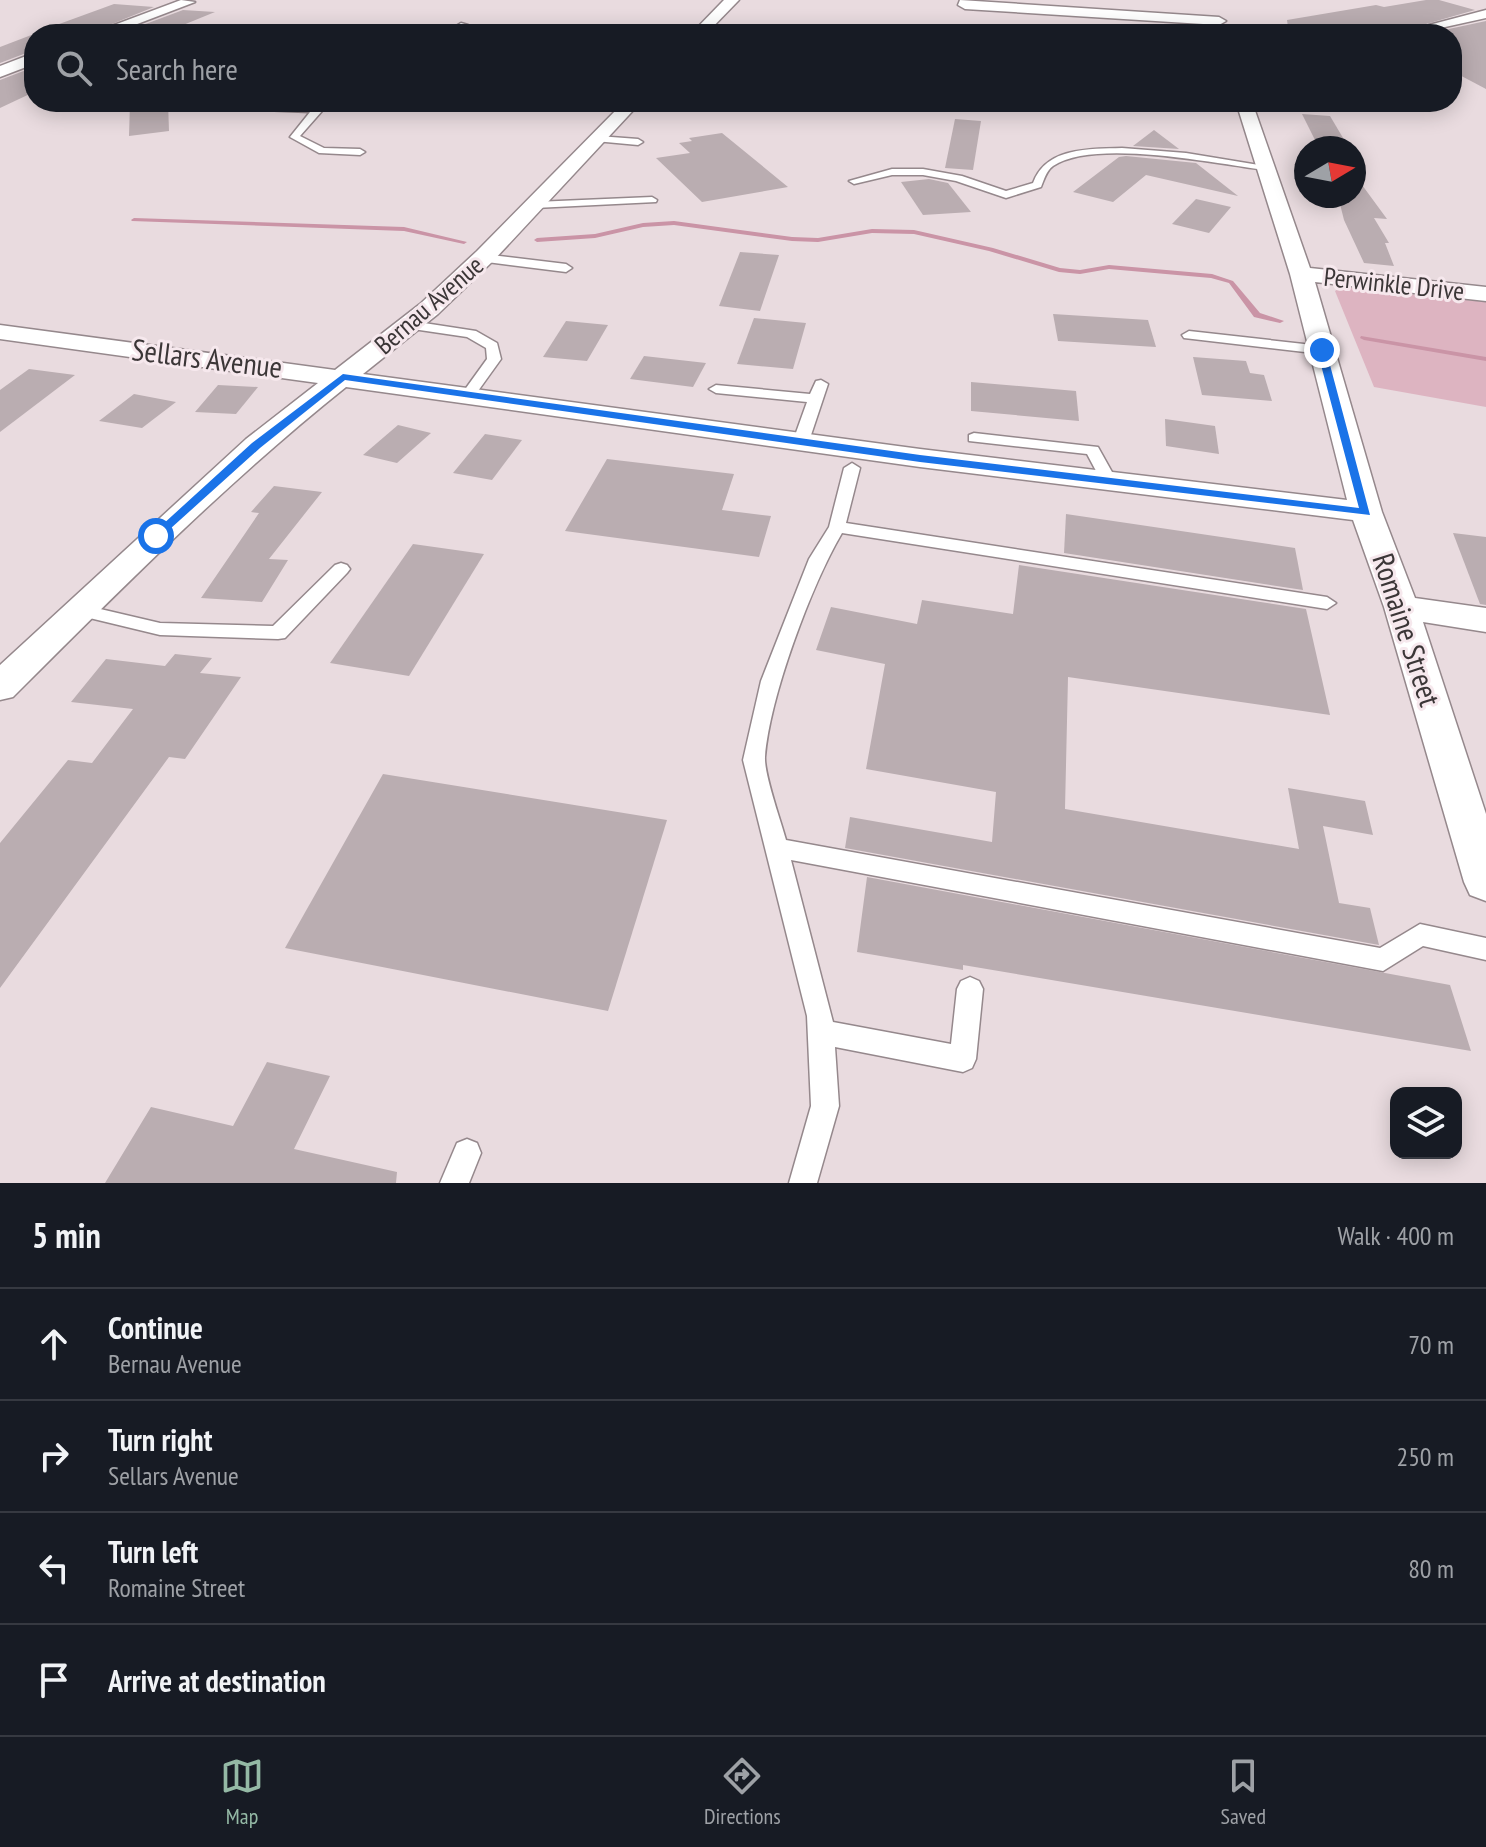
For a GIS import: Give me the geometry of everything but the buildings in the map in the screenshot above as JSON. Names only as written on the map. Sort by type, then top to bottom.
[{"type":"street","points":[[708,24],[732,0]]},
{"type":"street","points":[[125,24],[188,2]]},
{"type":"street","points":[[966,2],[1219,22]]},
{"type":"street","points":[[1441,24],[1486,14]]},
{"type":"street","points":[[0,72],[24,62]]},
{"type":"street","name":"Bernau Avenue","points":[[0,687],[256,445],[411,325],[483,258],[624,112]]},
{"type":"street","name":"Romaine Street","points":[[1247,112],[1301,274],[1366,512],[1401,607],[1486,882]]},
{"type":"street","name":"Perwinkle Drive","points":[[1301,274],[1486,294]]},
{"type":"street","name":"Sellars Avenue","points":[[0,332],[801,441],[1366,512]]},
{"type":"street","points":[[1401,607],[1486,620]]},
{"type":"lane","points":[[317,112],[295,137],[322,151],[360,152]]},
{"type":"lane","points":[[598,139],[638,142]]},
{"type":"lane","points":[[854,181],[892,172],[923,172],[958,178],[1006,195],[1037,185],[1045,166],[1063,157],[1085,152],[1130,150],[1266,167]]},
{"type":"lane","points":[[535,205],[652,200]]},
{"type":"lane","points":[[483,258],[566,268]]},
{"type":"lane","points":[[411,325],[471,334],[492,346],[494,359],[468,395]]},
{"type":"lane","points":[[1189,335],[1322,350]]},
{"type":"lane","points":[[716,389],[818,391],[801,441]]},
{"type":"lane","points":[[974,438],[1093,450],[1109,481]]},
{"type":"lane","points":[[803,1183],[825,1106],[820,1016],[754,760],[771,681],[818,559],[837,527],[852,468]]},
{"type":"lane","points":[[837,527],[1327,603]]},
{"type":"lane","points":[[79,610],[160,629],[278,633],[341,569]]},
{"type":"lane","points":[[777,848],[1383,960],[1420,935],[1486,949]]},
{"type":"lane","points":[[821,1032],[963,1059],[970,989]]},
{"type":"lane","points":[[454,1183],[467,1153]]},
{"type":"shaded area","points":[[1342,287],[1486,302],[1486,407],[1374,387],[1335,291]]},
{"type":"waterway","points":[[134,220],[404,229],[464,242]]},
{"type":"waterway","points":[[537,240],[595,236],[643,225],[674,223],[818,240],[872,231],[914,232],[991,249],[1059,270],[1080,272],[1109,267],[1212,276],[1231,282],[1257,315],[1280,321]]},
{"type":"waterway","points":[[1364,338],[1486,359]]},
{"type":"route","points":[[156,536],[256,445],[343,377],[920,458],[1366,512],[1322,350]]}]
